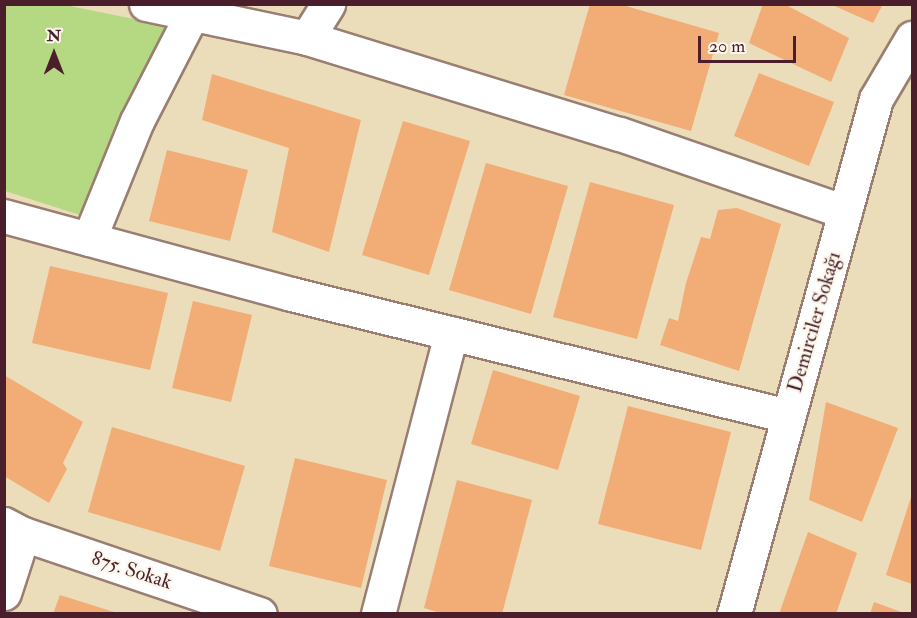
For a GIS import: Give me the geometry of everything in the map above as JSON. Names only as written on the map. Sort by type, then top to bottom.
[{"type":"street","points":[[146,4],[191,16],[307,38],[620,134],[845,212]]},
{"type":"street","points":[[307,38],[328,4]]},
{"type":"street","points":[[89,239],[137,121],[191,16]]},
{"type":"street","name":"Demirciler Sokağı","points":[[734,614],[876,99],[912,39]]},
{"type":"street","points":[[4,216],[291,294],[788,416]]},
{"type":"street","points":[[378,614],[451,333]]},
{"type":"street","points":[[4,593],[14,529]]},
{"type":"street","name":"875. Sokak","points":[[14,529],[260,614]]},
{"type":"green space","points":[[4,5],[65,5],[173,27],[80,215],[5,191]]},
{"type":"building","points":[[590,4],[619,4],[719,33],[691,131],[564,95]]},
{"type":"building","points":[[763,4],[784,4],[849,38],[831,82],[749,43]]},
{"type":"building","points":[[830,4],[883,4],[873,23]]},
{"type":"building","points":[[759,73],[834,102],[809,166],[734,136]]},
{"type":"building","points":[[212,74],[361,120],[329,252],[272,232],[289,148],[202,120]]},
{"type":"building","points":[[403,121],[470,141],[429,275],[362,255]]},
{"type":"building","points":[[167,150],[248,170],[230,241],[149,221]]},
{"type":"building","points":[[486,163],[568,186],[531,314],[449,290]]},
{"type":"building","points":[[590,182],[674,205],[637,339],[553,317]]},
{"type":"building","points":[[737,208],[781,224],[739,371],[660,345],[669,318],[678,321],[686,283],[701,237],[710,239],[718,210]]},
{"type":"building","points":[[50,266],[168,293],[150,370],[32,343]]},
{"type":"building","points":[[193,301],[252,315],[231,402],[172,388]]},
{"type":"building","points":[[493,370],[580,396],[558,470],[471,444]]},
{"type":"building","points":[[4,375],[83,422],[63,463],[67,469],[49,503],[4,476]]},
{"type":"building","points":[[826,402],[898,428],[862,522],[809,500]]},
{"type":"building","points":[[628,406],[731,432],[701,550],[598,524]]},
{"type":"building","points":[[112,427],[245,466],[220,551],[88,512]]},
{"type":"building","points":[[295,458],[387,480],[361,588],[269,566]]},
{"type":"building","points":[[457,480],[532,500],[502,614],[444,614],[424,608]]},
{"type":"building","points":[[912,494],[912,584],[886,575]]},
{"type":"building","points":[[808,532],[857,553],[836,614],[779,614]]},
{"type":"building","points":[[60,595],[117,613],[117,614],[53,614]]},
{"type":"building","points":[[874,602],[904,613],[904,614],[870,614]]}]
